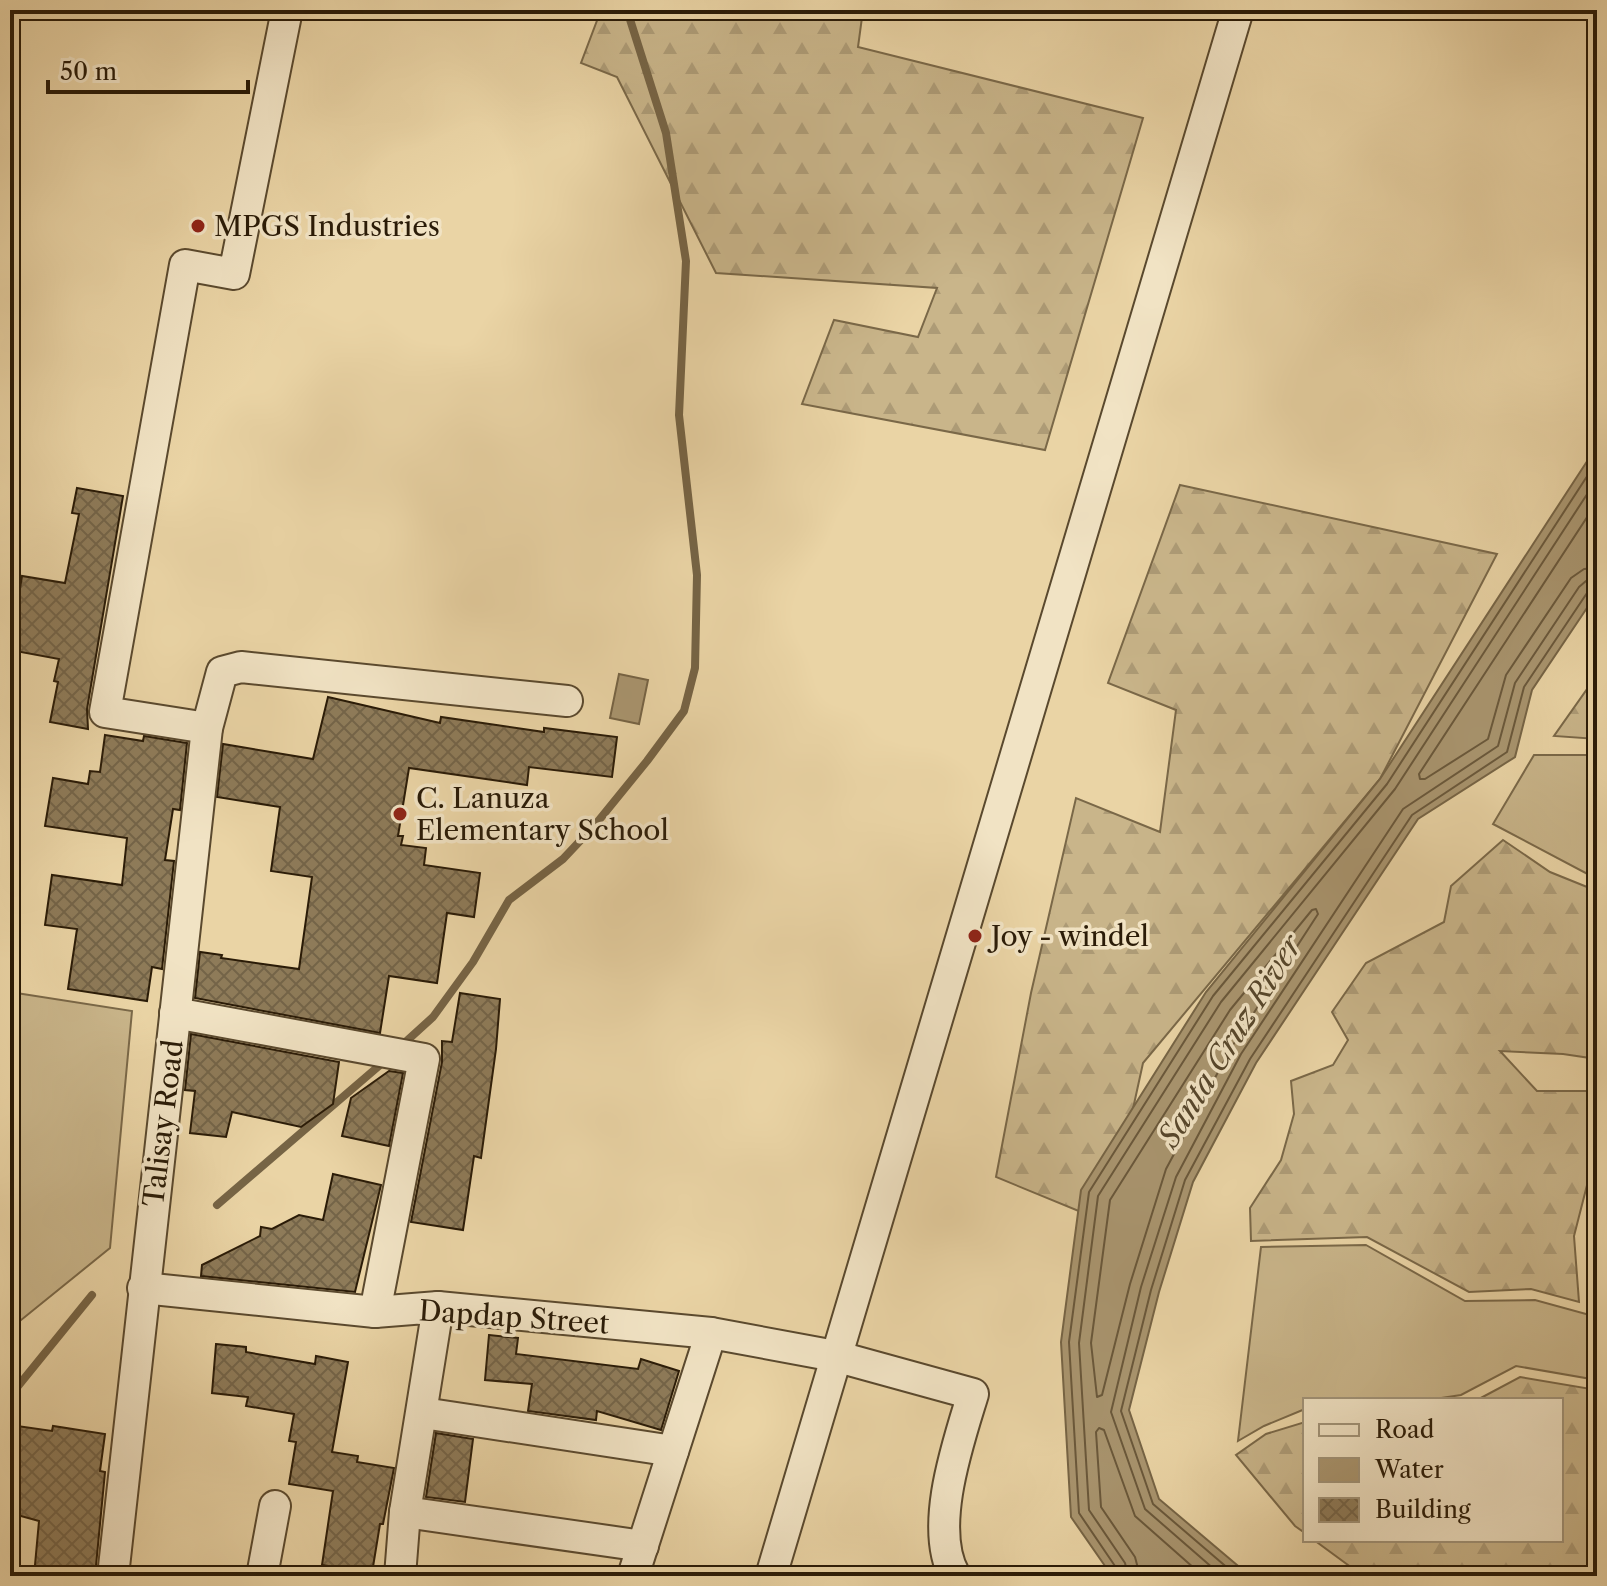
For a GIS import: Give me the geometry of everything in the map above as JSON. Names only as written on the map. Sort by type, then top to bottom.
[{"type":"street","points":[[207,728],[105,712],[185,265],[234,274],[287,10]]},
{"type":"street","points":[[771,1576],[1238,10]]},
{"type":"street","name":"Talisay Road","points":[[113,1576],[207,728],[222,672],[241,667],[567,701]]},
{"type":"street","points":[[175,1013],[424,1059],[375,1312]]},
{"type":"street","name":"Dapdap Street","points":[[143,1288],[375,1312],[438,1307],[711,1333],[835,1356],[973,1394],[947,1493],[946,1572]]},
{"type":"street","points":[[400,1576],[405,1512],[438,1307]]},
{"type":"street","points":[[633,1576],[711,1333]]},
{"type":"street","points":[[423,1413],[673,1451]]},
{"type":"street","points":[[262,1576],[275,1506]]},
{"type":"street","points":[[405,1512],[643,1546]]},
{"type":"green space","points":[[601,10],[863,10],[858,47],[1143,118],[1045,450],[802,404],[834,320],[918,337],[937,288],[716,273],[617,77],[581,63]]},
{"type":"green space","points":[[1180,485],[1497,554],[1380,779],[1143,1063],[1108,1223],[996,1177],[1031,993],[1076,798],[1160,832],[1176,710],[1108,683]]},
{"type":"green space","points":[[1597,675],[1597,739],[1554,736]]},
{"type":"green space","points":[[1534,755],[1597,755],[1597,879],[1493,824]]},
{"type":"green space","points":[[1503,840],[1550,872],[1597,891],[1597,1059],[1500,1051],[1537,1091],[1597,1091],[1597,1146],[1574,1236],[1579,1302],[1531,1289],[1469,1292],[1367,1237],[1251,1241],[1250,1208],[1281,1160],[1294,1114],[1291,1081],[1333,1065],[1348,1040],[1332,1012],[1366,963],[1444,922],[1451,886]]},
{"type":"green space","points":[[10,992],[132,1011],[110,1248],[10,1329]]},
{"type":"green space","points":[[1597,1207],[1597,1288],[1593,1285],[1589,1240]]},
{"type":"green space","points":[[1366,1245],[1465,1301],[1535,1300],[1597,1317],[1597,1380],[1516,1366],[1461,1395],[1441,1398],[1303,1398],[1303,1410],[1238,1441],[1261,1247]]},
{"type":"green space","points":[[1520,1377],[1597,1390],[1597,1576],[1363,1576],[1317,1542],[1563,1542],[1563,1398],[1481,1398]]},
{"type":"green space","points":[[1303,1423],[1303,1532],[1236,1455],[1266,1434]]},
{"type":"water","name":"Santa Cruz River","points":[[1597,446],[1597,593],[1532,690],[1515,757],[1418,819],[1256,1063],[1193,1182],[1159,1292],[1129,1410],[1159,1499],[1250,1576],[1112,1576],[1071,1517],[1061,1342],[1081,1190],[1206,992],[1380,779]]},
{"type":"water","points":[[619,674],[648,680],[639,724],[610,718]]},
{"type":"building","points":[[77,488],[123,496],[87,709],[88,729],[50,722],[59,659],[10,650],[10,618],[15,619],[22,576],[65,583],[79,514],[72,513]]},
{"type":"building","points":[[328,697],[440,723],[441,717],[544,732],[544,728],[617,737],[612,777],[529,767],[527,785],[409,768],[398,836],[403,836],[401,845],[426,848],[424,865],[480,873],[474,917],[447,913],[437,983],[389,976],[380,1033],[195,998],[200,952],[299,969],[312,877],[271,871],[280,807],[217,797],[223,744],[313,759]]},
{"type":"building","points":[[105,735],[143,741],[144,736],[187,743],[180,810],[173,809],[165,860],[174,861],[162,969],[152,967],[147,1001],[68,989],[77,929],[45,925],[52,875],[122,885],[127,838],[45,826],[53,778],[88,784],[90,771],[100,772]]},
{"type":"building","points":[[460,993],[500,999],[481,1158],[474,1156],[463,1230],[411,1222],[442,1062],[442,1041],[452,1042]]},
{"type":"building","points":[[191,1034],[339,1062],[333,1104],[301,1127],[232,1112],[226,1137],[190,1133],[195,1091],[185,1090]]},
{"type":"building","points":[[389,1071],[403,1073],[389,1146],[342,1136],[351,1098]]},
{"type":"building","points":[[333,1174],[381,1185],[355,1292],[201,1276],[202,1265],[260,1236],[261,1227],[272,1229],[299,1215],[323,1220]]},
{"type":"building","points":[[489,1335],[518,1338],[516,1354],[638,1369],[641,1359],[679,1371],[661,1430],[597,1411],[596,1420],[528,1411],[532,1384],[485,1380]]},
{"type":"building","points":[[216,1344],[246,1347],[246,1352],[315,1364],[316,1356],[348,1362],[332,1452],[358,1456],[357,1462],[394,1468],[372,1573],[322,1565],[333,1491],[289,1484],[296,1442],[289,1441],[294,1414],[246,1406],[248,1397],[212,1393]]},
{"type":"building","points":[[10,1425],[52,1431],[53,1426],[105,1434],[100,1471],[105,1472],[95,1576],[34,1576],[39,1521],[10,1513]]},
{"type":"building","points":[[436,1433],[473,1439],[465,1502],[426,1497]]},
{"type":"waterway","points":[[400,1047],[433,1017],[473,962],[509,900],[563,859],[647,761],[684,711],[695,668],[697,575],[679,415],[686,261],[666,133],[627,10]]},
{"type":"waterway","points":[[217,1205],[387,1059]]},
{"type":"waterway","points":[[10,1396],[92,1295]]},
{"type":"place","name":"MPGS Industries","points":[[198,226]]},
{"type":"place","name":"C. Lanuza Elementary School","points":[[400,814]]},
{"type":"place","name":"Joy - windel","points":[[975,936]]}]
